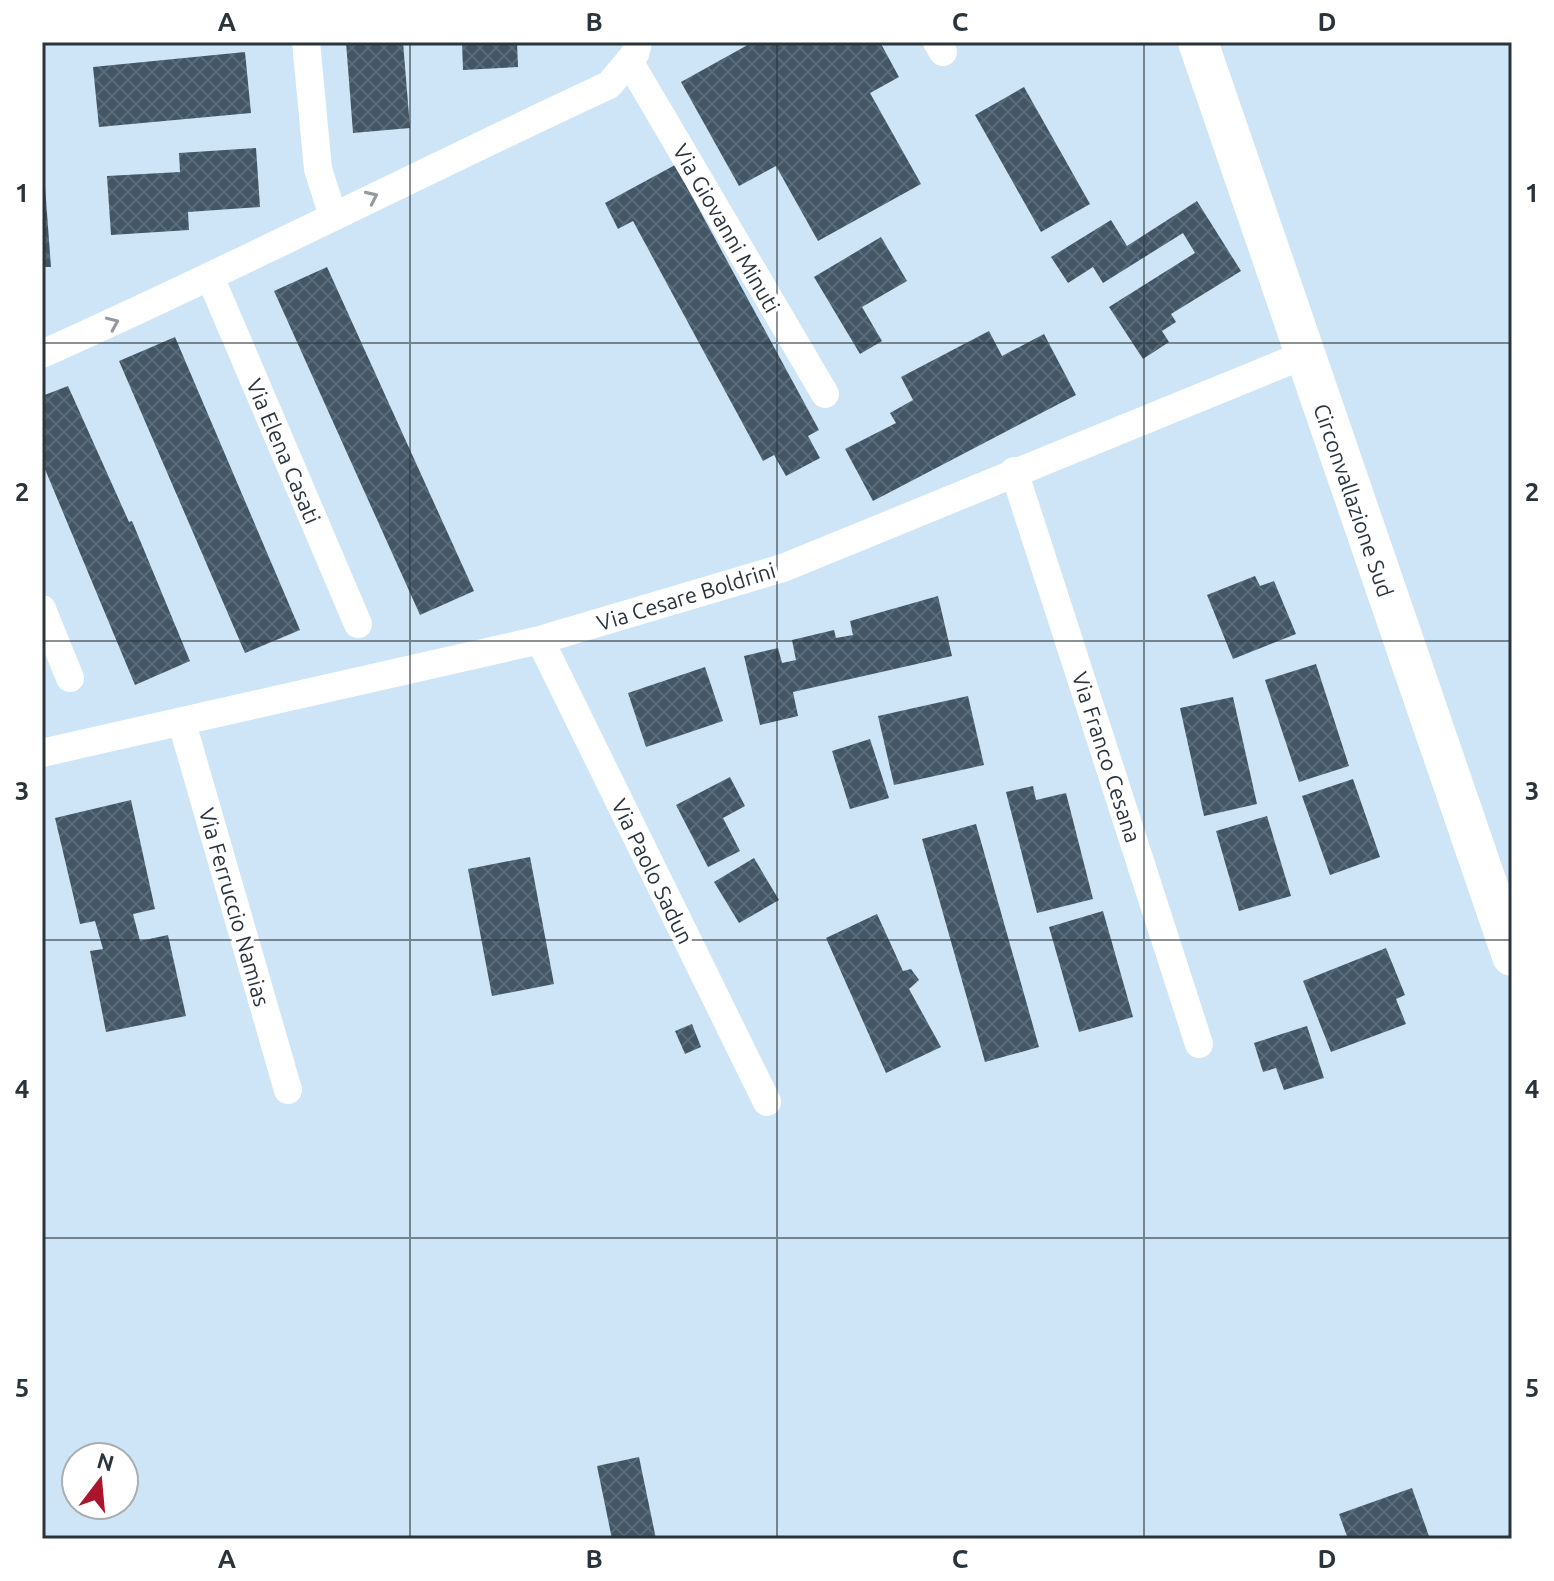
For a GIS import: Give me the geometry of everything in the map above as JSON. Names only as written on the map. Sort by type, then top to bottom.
[{"type":"main road","name":"Circonvallazione Sud","points":[[1198,42],[1512,956]]},
{"type":"street","points":[[306,42],[318,169],[333,216]]},
{"type":"street","points":[[42,354],[211,279],[333,216],[609,85],[634,52]]},
{"type":"street","name":"Via Giovanni Minuti","points":[[634,52],[825,394]]},
{"type":"street","name":"Via Elena Casati","points":[[211,279],[358,624]]},
{"type":"street","name":"Via Cesare Boldrini","points":[[42,753],[540,640],[783,568],[1304,355]]},
{"type":"street","name":"Via Franco Cesana","points":[[1014,471],[1199,1044]]},
{"type":"street","points":[[42,609],[70,678]]},
{"type":"street","name":"Via Paolo Sadun","points":[[540,640],[767,1102]]},
{"type":"street","name":"Via Ferruccio Namias","points":[[182,723],[288,1090]]},
{"type":"building","points":[[346,42],[403,42],[410,128],[353,133]]},
{"type":"building","points":[[462,42],[517,42],[518,67],[463,70]]},
{"type":"building","points":[[753,42],[880,42],[899,77],[870,93],[921,184],[818,241],[776,166],[739,186],[681,82]]},
{"type":"building","points":[[245,52],[251,113],[99,127],[93,67]]},
{"type":"building","points":[[1024,87],[1090,204],[1041,232],[975,115]]},
{"type":"building","points":[[256,148],[260,207],[188,212],[189,230],[111,235],[107,176],[180,172],[179,153]]},
{"type":"building","points":[[675,165],[819,430],[808,436],[820,458],[786,476],[774,455],[763,461],[633,221],[618,229],[605,203]]},
{"type":"building","points":[[44,173],[51,267],[42,267]]},
{"type":"building","points":[[1197,201],[1241,271],[1171,314],[1176,322],[1162,331],[1169,342],[1143,359],[1109,307],[1195,253],[1183,233],[1103,283],[1093,267],[1068,283],[1051,257],[1111,220],[1127,246]]},
{"type":"building","points":[[881,237],[907,281],[862,307],[882,341],[860,354],[814,277]]},
{"type":"building","points":[[327,267],[474,591],[420,615],[274,291]]},
{"type":"building","points":[[989,331],[1002,356],[1044,334],[1076,395],[873,501],[845,449],[896,423],[890,413],[913,400],[901,377]]},
{"type":"building","points":[[175,337],[300,630],[245,653],[119,361]]},
{"type":"building","points":[[68,386],[129,522],[132,521],[190,661],[135,685],[42,462],[42,396]]},
{"type":"building","points":[[1255,576],[1260,586],[1274,581],[1296,634],[1233,659],[1207,595]]},
{"type":"building","points":[[938,596],[952,656],[793,692],[798,716],[760,725],[744,656],[778,648],[782,663],[796,660],[792,640],[834,630],[836,638],[853,635],[850,621]]},
{"type":"building","points":[[1316,664],[1349,766],[1299,782],[1265,680]]},
{"type":"building","points":[[705,667],[723,721],[646,747],[628,693]]},
{"type":"building","points":[[968,696],[984,765],[894,785],[878,716]]},
{"type":"building","points":[[1233,697],[1257,804],[1204,816],[1180,708]]},
{"type":"building","points":[[870,739],[889,798],[850,809],[832,751]]},
{"type":"building","points":[[730,777],[745,806],[723,818],[740,851],[708,867],[676,805]]},
{"type":"building","points":[[1353,779],[1380,857],[1330,875],[1302,796]]},
{"type":"building","points":[[1033,786],[1036,800],[1066,793],[1093,899],[1037,913],[1006,792]]},
{"type":"building","points":[[131,800],[155,909],[133,914],[140,941],[168,935],[186,1016],[106,1032],[90,951],[103,949],[95,921],[80,924],[55,818]]},
{"type":"building","points":[[1267,816],[1291,896],[1239,911],[1216,831]]},
{"type":"building","points":[[976,824],[1039,1047],[985,1062],[922,839]]},
{"type":"building","points":[[530,857],[554,984],[492,996],[468,869]]},
{"type":"building","points":[[754,858],[779,900],[739,923],[714,882]]},
{"type":"building","points":[[1103,911],[1133,1017],[1079,1032],[1049,927]]},
{"type":"building","points":[[877,914],[903,971],[911,969],[919,980],[909,989],[941,1047],[886,1073],[826,938]]},
{"type":"building","points":[[1386,948],[1405,995],[1396,999],[1406,1024],[1331,1052],[1303,981]]},
{"type":"building","points":[[692,1024],[701,1047],[685,1054],[675,1031]]},
{"type":"building","points":[[1307,1026],[1324,1078],[1284,1090],[1276,1068],[1263,1072],[1254,1043]]},
{"type":"building","points":[[639,1457],[656,1539],[612,1539],[597,1466]]},
{"type":"building","points":[[1412,1488],[1430,1539],[1348,1539],[1339,1514]]}]
